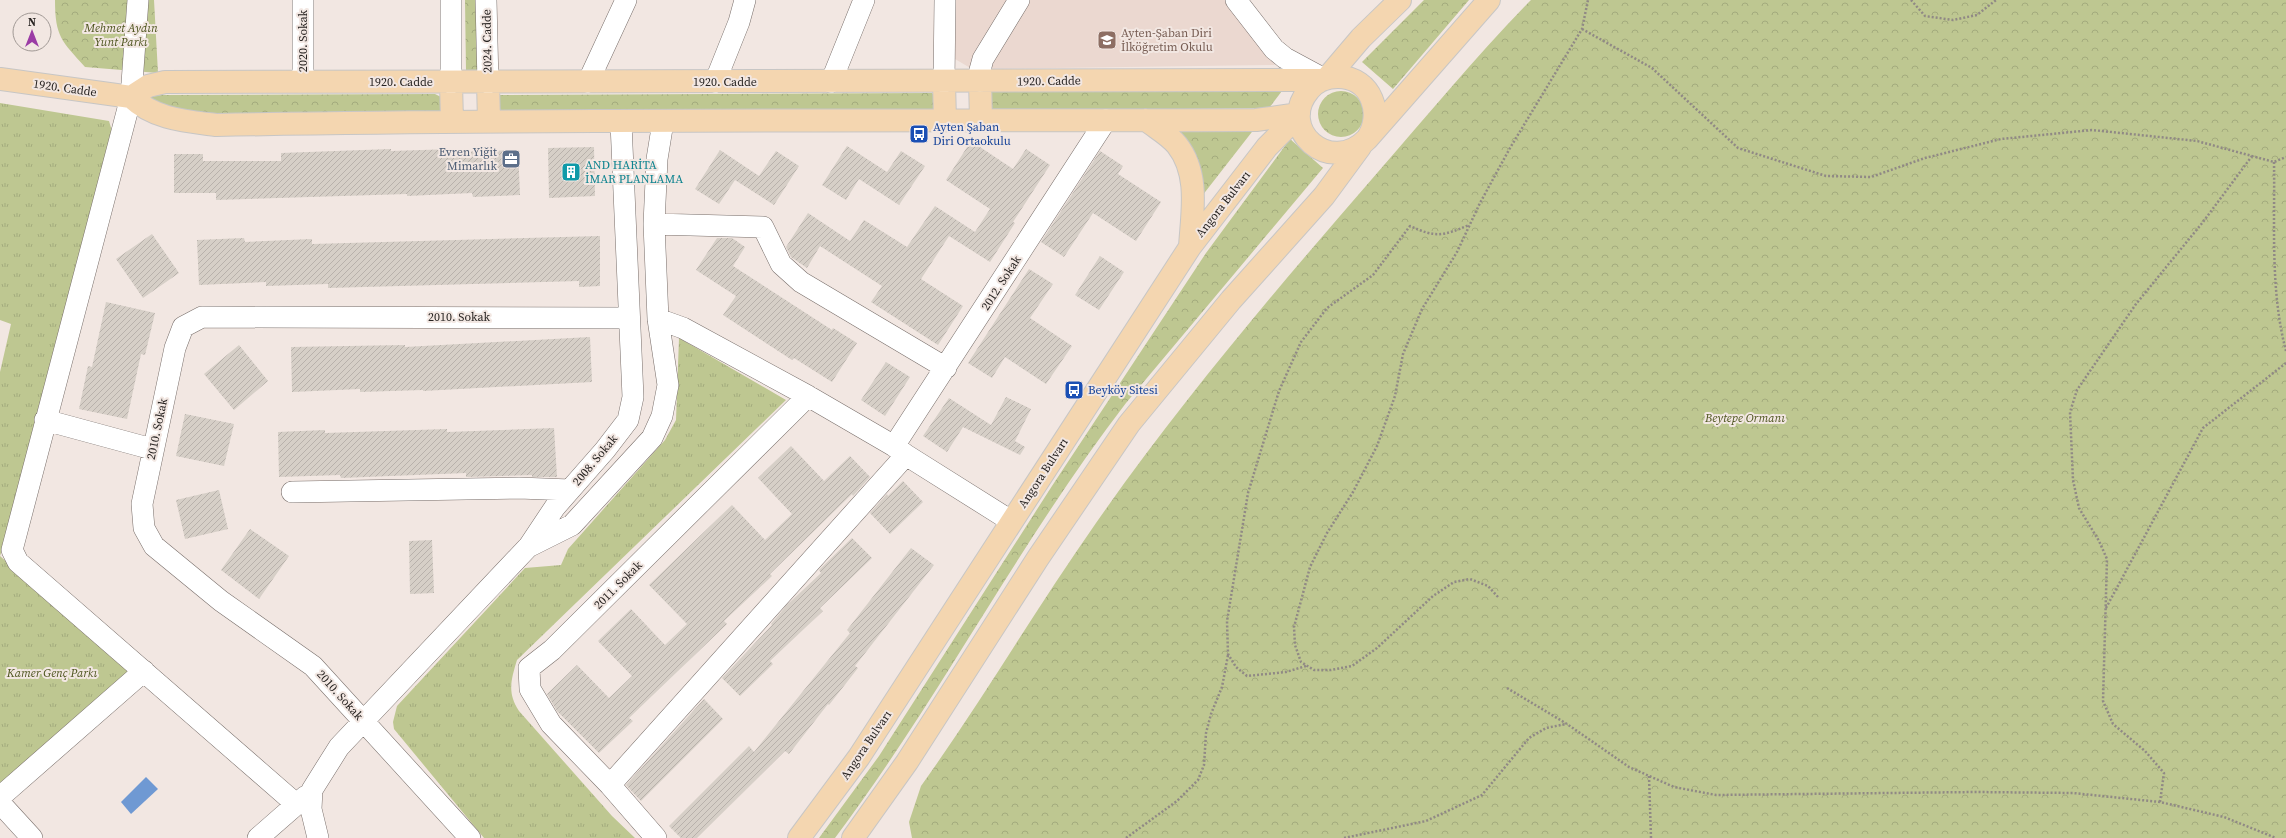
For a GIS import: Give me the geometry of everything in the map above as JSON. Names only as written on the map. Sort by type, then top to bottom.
[{"type":"main road","points":[[1324,79],[1349,78],[1367,91],[1374,104],[1376,119],[1364,143],[1342,153],[1322,151],[1306,138],[1299,117],[1306,94],[1324,79],[1360,38],[1400,0]]},
{"type":"main road","points":[[853,838],[907,762],[1038,558],[1129,424],[1226,305],[1324,196],[1364,143],[1489,0]]},
{"type":"main road","name":"1920. Cadde","points":[[0,79],[131,97],[148,86],[165,82],[944,82],[1324,79]]},
{"type":"main road","points":[[980,81],[981,120]]},
{"type":"main road","points":[[451,82],[452,121]]},
{"type":"main road","points":[[488,82],[489,121]]},
{"type":"main road","points":[[944,82],[945,120]]},
{"type":"main road","points":[[131,97],[143,109],[157,114],[184,121],[216,125],[452,121],[663,122],[1256,120],[1299,117]]},
{"type":"main road","name":"Angora Bulvarı","points":[[799,838],[859,757],[1190,247],[1266,147],[1299,117]]},
{"type":"main road","points":[[1146,120],[1176,144],[1190,168],[1193,203],[1190,247]]},
{"type":"street","points":[[138,0],[131,97],[45,420],[7,538],[18,562],[296,804]]},
{"type":"street","name":"2020. Sokak","points":[[303,0],[303,81]]},
{"type":"street","points":[[451,0],[451,82]]},
{"type":"street","name":"2024. Cadde","points":[[486,0],[488,82]]},
{"type":"street","points":[[588,82],[626,0]]},
{"type":"street","points":[[715,82],[739,22],[745,0]]},
{"type":"street","points":[[831,82],[864,0]]},
{"type":"street","points":[[944,82],[945,0]]},
{"type":"street","points":[[980,81],[980,70],[983,59],[1019,0]]},
{"type":"street","points":[[1236,0],[1274,49],[1296,64],[1324,79]]},
{"type":"street","name":"2012. Sokak","points":[[610,785],[900,450],[946,368],[1106,120]]},
{"type":"street","name":"2008. Sokak","points":[[312,790],[339,747],[529,546],[555,507],[605,450],[628,420],[633,397],[621,122]]},
{"type":"street","points":[[529,546],[572,525],[652,438],[662,416],[668,386],[658,319],[654,224],[657,159],[663,122]]},
{"type":"street","points":[[654,224],[764,227],[781,264],[801,282],[946,368]]},
{"type":"street","name":"2010. Sokak","points":[[470,838],[313,666],[221,601],[154,546],[144,528],[142,504],[152,449],[175,348],[183,327],[202,317],[629,318]]},
{"type":"street","points":[[658,319],[682,328],[808,396],[900,450],[1012,521]]},
{"type":"street","name":"2011. Sokak","points":[[610,785],[551,724],[530,689],[529,668],[552,650],[808,396]]},
{"type":"street","points":[[45,420],[152,449]]},
{"type":"street","points":[[292,492],[519,488],[570,490]]},
{"type":"street","points":[[0,797],[144,671]]},
{"type":"street","points":[[610,785],[656,838]]},
{"type":"street","points":[[258,838],[312,790]]},
{"type":"street","points":[[312,790],[311,809],[318,838]]},
{"type":"street","points":[[0,803],[32,838]]},
{"type":"path","points":[[1498,597],[1488,586],[1470,580],[1454,582],[1433,596],[1377,648],[1352,666],[1331,670],[1314,670],[1301,662],[1295,645],[1294,626],[1310,567],[1327,533],[1353,492],[1377,446],[1395,396],[1403,354],[1422,309],[1457,252],[1469,225],[1510,148],[1582,29],[1588,0]]},
{"type":"path","points":[[1911,0],[1925,16],[1953,20],[1977,15],[1996,0]]},
{"type":"path","points":[[1582,29],[1652,68],[1738,148],[1826,176],[1871,177],[1925,158],[2001,139],[2092,130],[2197,142],[2274,162],[2286,157]]},
{"type":"path","points":[[2160,802],[2164,773],[2145,751],[2113,724],[2103,701],[2107,559],[2099,541],[2079,508],[2073,480],[2070,412],[2077,390],[2136,304],[2203,222],[2252,156]]},
{"type":"path","points":[[2274,162],[2275,249],[2279,325],[2286,351]]},
{"type":"path","points":[[1126,838],[1177,801],[1198,780],[1204,764],[1208,727],[1222,687],[1228,654],[1228,614],[1248,493],[1279,391],[1301,342],[1326,308],[1373,275],[1410,226],[1436,235],[1450,233],[1469,225]]},
{"type":"path","points":[[2106,609],[2202,428],[2286,363]]},
{"type":"path","points":[[1228,654],[1236,666],[1247,676],[1286,672],[1307,666]]},
{"type":"path","points":[[1507,688],[1567,724],[1629,767],[1674,787],[1716,795],[2006,792],[2073,793],[2160,802],[2224,817],[2276,838]]},
{"type":"path","points":[[1344,838],[1426,820],[1482,795],[1529,738],[1546,728],[1567,724]]},
{"type":"path","points":[[1649,776],[1652,838]]},
{"type":"shaded area","name":"Ayten-Şaban Diri İlköğretim Okulu","points":[[956,0],[1228,0],[1247,21],[1275,65],[972,69],[955,59]]},
{"type":"green space","name":"Mehmet Aydın Yunt Parkı","points":[[55,0],[154,0],[158,73],[85,67],[61,38],[56,22]]},
{"type":"green space","points":[[465,0],[477,0],[478,70],[466,71]]},
{"type":"green space","points":[[1424,0],[1469,0],[1393,89],[1362,62]]},
{"type":"green space","name":"Beytepe Ormanı","points":[[1531,0],[2286,0],[2286,838],[912,838],[909,822],[921,786],[966,721],[1073,556],[1162,432],[1232,344],[1341,215],[1491,42]]},
{"type":"green space","points":[[1285,87],[1269,108],[988,111],[988,92]]},
{"type":"green space","points":[[1341,91],[1354,95],[1360,101],[1364,114],[1360,127],[1354,133],[1341,137],[1328,133],[1322,127],[1318,114],[1322,101],[1328,95]]},
{"type":"green space","points":[[932,93],[934,95],[933,109],[930,111],[499,112],[497,95]]},
{"type":"green space","points":[[435,94],[443,98],[443,109],[439,112],[213,116],[149,103],[150,97],[161,95]]},
{"type":"green space","name":"Kamer Genç Parkı","points":[[0,103],[109,121],[112,131],[14,514],[0,556],[0,372],[11,324],[0,320]]},
{"type":"green space","points":[[1173,127],[1255,128],[1202,196]]},
{"type":"green space","points":[[1290,139],[1323,168],[1126,403],[1087,456],[1015,564],[910,730],[873,785],[835,838],[819,838],[879,756],[1052,486],[1206,253]]},
{"type":"green space","points":[[679,338],[786,400],[517,660],[511,686],[513,698],[519,711],[612,816],[635,838],[484,838],[394,729],[393,722],[397,706],[525,568],[561,565],[568,549],[665,440],[676,420]]},
{"type":"green space","points":[[0,556],[129,671],[8,778],[0,783]]},
{"type":"water","points":[[146,777],[158,789],[131,814],[121,802]]},
{"type":"building","points":[[971,141],[1013,169],[1026,149],[1050,165],[1013,222],[1015,223],[990,262],[949,236],[921,279],[963,306],[938,345],[871,302],[882,286],[820,246],[807,268],[791,257],[786,247],[808,213],[850,241],[864,220],[907,247],[935,206],[975,232],[990,209],[946,180]]},
{"type":"building","points":[[847,146],[887,172],[901,151],[925,166],[899,205],[859,179],[846,200],[822,185]]},
{"type":"building","name":"AND HARİTA İMAR PLANLAMA","points":[[594,147],[595,196],[549,198],[548,148]]},
{"type":"building","points":[[391,149],[391,151],[453,149],[453,152],[518,150],[520,195],[473,197],[472,193],[407,196],[407,194],[216,200],[216,193],[174,193],[174,154],[203,154],[203,161],[281,161],[281,153]]},
{"type":"building","points":[[720,150],[759,176],[776,151],[799,166],[774,205],[735,180],[719,204],[695,189]]},
{"type":"building","points":[[1100,151],[1123,166],[1118,174],[1161,202],[1136,241],[1093,213],[1064,257],[1041,242]]},
{"type":"building","points":[[152,234],[179,273],[143,298],[116,259]]},
{"type":"building","points":[[600,236],[600,286],[579,287],[579,281],[328,288],[328,284],[266,286],[266,282],[199,285],[197,240],[244,238],[245,242],[312,239],[312,244]]},
{"type":"building","points":[[717,238],[732,238],[745,247],[733,266],[832,330],[833,328],[857,343],[832,382],[794,358],[792,360],[723,315],[736,296],[696,270]]},
{"type":"building","points":[[1100,256],[1124,272],[1099,310],[1075,295]]},
{"type":"building","points":[[1029,269],[1053,284],[1030,318],[1072,346],[1046,384],[1005,357],[992,378],[968,363]]},
{"type":"building","points":[[106,302],[155,313],[145,355],[141,354],[127,419],[79,409],[88,366],[92,367]]},
{"type":"building","points":[[590,337],[592,382],[423,391],[360,392],[360,389],[292,392],[291,347],[405,345],[405,347]]},
{"type":"building","points":[[239,345],[268,381],[234,410],[204,374]]},
{"type":"building","points":[[886,362],[910,377],[885,416],[861,400]]},
{"type":"building","points":[[1006,397],[1031,409],[1015,441],[1025,447],[1020,455],[963,427],[947,452],[923,436],[949,398],[991,425]]},
{"type":"building","points":[[185,414],[234,424],[224,466],[176,456]]},
{"type":"building","points":[[554,428],[557,477],[532,477],[532,475],[466,477],[466,473],[341,478],[340,475],[279,477],[278,432],[325,430],[325,433],[447,429],[447,432]]},
{"type":"building","points":[[791,446],[824,481],[850,456],[870,477],[853,496],[852,494],[770,574],[772,576],[724,621],[727,624],[629,718],[633,721],[599,753],[557,711],[547,694],[577,665],[609,698],[632,676],[598,641],[631,609],[665,645],[687,624],[649,585],[732,505],[765,540],[792,514],[758,478]]},
{"type":"building","points":[[903,481],[923,502],[890,534],[870,513],[887,494],[888,496]]},
{"type":"building","points":[[219,490],[228,529],[185,539],[176,500]]},
{"type":"building","points":[[250,529],[289,556],[259,599],[221,570]]},
{"type":"building","points":[[852,538],[872,558],[820,608],[823,611],[770,661],[773,664],[740,696],[722,678],[772,625],[771,624],[786,606],[821,573],[819,570]]},
{"type":"building","points":[[432,540],[434,593],[410,594],[409,541]]},
{"type":"building","points":[[911,548],[934,565],[855,666],[858,668],[829,705],[828,704],[789,754],[785,751],[697,838],[681,838],[669,826],[749,746],[754,752],[850,633],[847,630]]},
{"type":"building","points":[[704,699],[723,719],[641,801],[626,785]]},
{"type":"place","name":"Ayten-Şaban Diri İlköğretim Okulu","points":[[1107,40]]},
{"type":"place","name":"Ayten Şaban Diri Ortaokulu","points":[[919,134]]},
{"type":"place","name":"Evren Yiğit Mimarlık","points":[[511,159]]},
{"type":"place","name":"AND HARİTA İMAR PLANLAMA","points":[[571,172]]},
{"type":"place","name":"Beyköy Sitesi","points":[[1074,390]]}]
